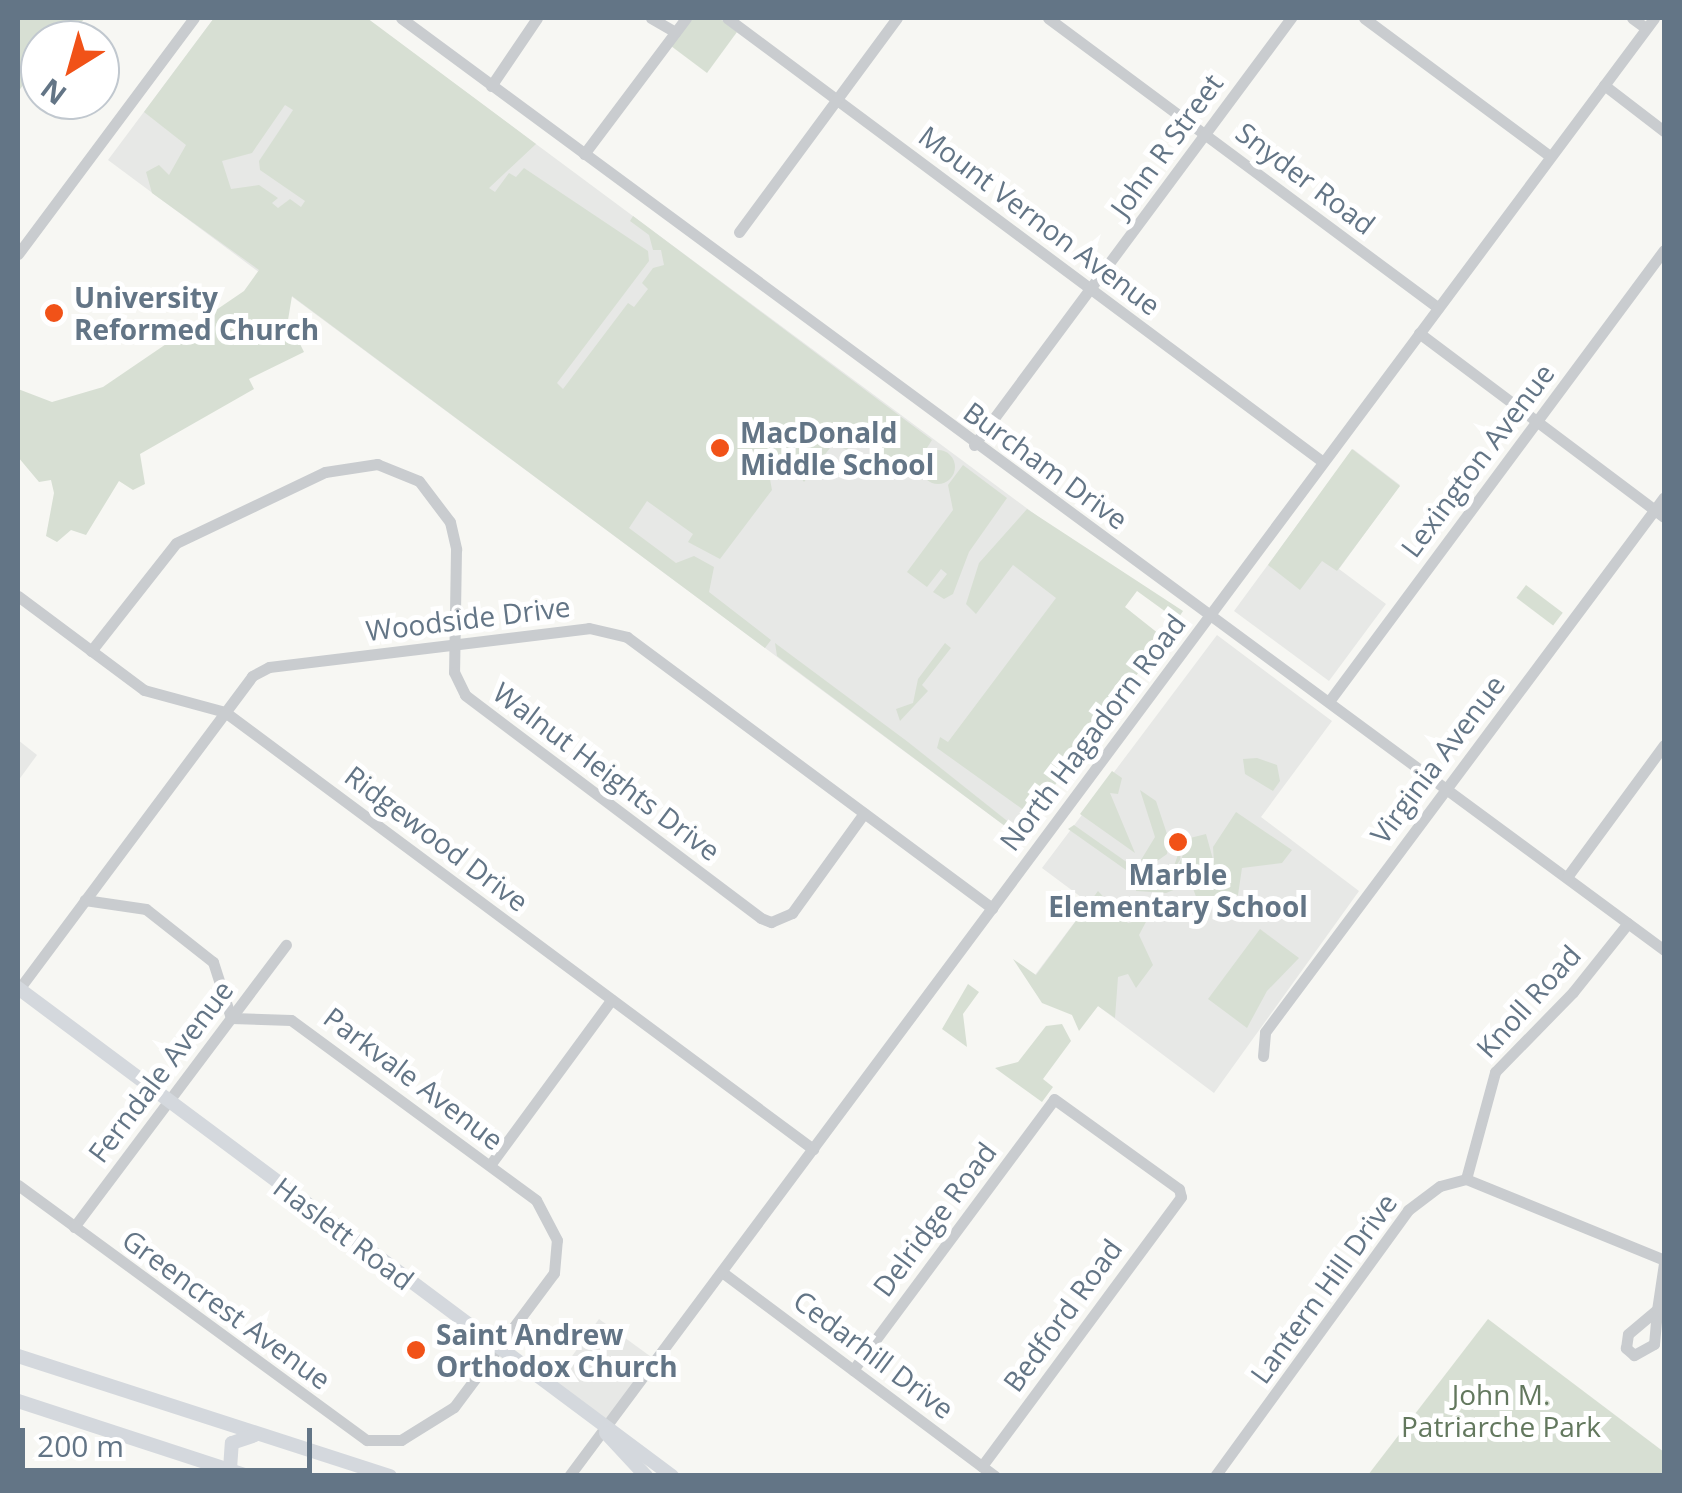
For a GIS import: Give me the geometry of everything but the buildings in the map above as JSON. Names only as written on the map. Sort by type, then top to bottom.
[{"type":"main road","name":"Haslett Road","points":[[18,988],[603,1429],[672,1476]]},
{"type":"main road","points":[[18,1356],[390,1476]]},
{"type":"main road","points":[[18,1401],[248,1476]]},
{"type":"main road","points":[[603,1429],[646,1476]]},
{"type":"main road","points":[[230,1469],[232,1442],[261,1435]]},
{"type":"street","points":[[18,254],[194,18]]},
{"type":"street","name":"Burcham Drive","points":[[401,18],[974,446],[1212,611],[1664,950]]},
{"type":"street","points":[[492,86],[537,18]]},
{"type":"street","points":[[650,18],[675,32]]},
{"type":"street","points":[[584,154],[686,18]]},
{"type":"street","name":"Mount Vernon Avenue","points":[[728,18],[1323,462]]},
{"type":"street","points":[[739,232],[897,18]]},
{"type":"street","name":"Snyder Road","points":[[1048,18],[1438,308]]},
{"type":"street","name":"John R Street","points":[[974,446],[1291,18]]},
{"type":"street","points":[[1364,18],[1550,156]]},
{"type":"street","points":[[1632,18],[1650,23]]},
{"type":"street","name":"North Hagadorn Road","points":[[569,1476],[1650,23]]},
{"type":"street","points":[[1604,85],[1664,131]]},
{"type":"street","name":"Lexington Avenue","points":[[1330,700],[1664,250]]},
{"type":"street","points":[[1419,333],[1660,514]]},
{"type":"street","name":"Walnut Heights Drive","points":[[91,650],[176,542],[325,472],[376,464],[418,481],[450,522],[456,549],[457,683],[478,707],[761,918],[772,922],[792,914],[864,814]]},
{"type":"street","name":"Virginia Avenue","points":[[1264,1056],[1265,1032],[1446,786],[1660,514],[1664,498]]},
{"type":"street","name":"Ridgewood Drive","points":[[18,596],[151,694],[225,712],[813,1149]]},
{"type":"street","name":"Woodside Drive","points":[[18,988],[242,684],[269,667],[589,628],[616,631],[992,908]]},
{"type":"street","points":[[1567,877],[1664,745]]},
{"type":"street","points":[[85,900],[146,909],[205,953],[221,972],[231,1018]]},
{"type":"street","name":"Knoll Road","points":[[1466,1179],[1495,1072],[1574,992],[1628,923]]},
{"type":"street","name":"Ferndale Avenue","points":[[74,1227],[286,944]]},
{"type":"street","points":[[490,1166],[611,1000]]},
{"type":"street","name":"Parkvale Avenue","points":[[231,1018],[291,1020],[536,1200],[557,1240],[554,1273],[502,1351]]},
{"type":"street","name":"Bedford Road","points":[[982,1466],[1182,1193],[1056,1099]]},
{"type":"street","name":"Delridge Road","points":[[853,1370],[1056,1099]]},
{"type":"street","points":[[1466,1179],[1664,1262],[1657,1310]]},
{"type":"street","name":"Lantern Hill Drive","points":[[1215,1476],[1408,1210],[1440,1186],[1466,1179]]},
{"type":"street","name":"Greencrest Avenue","points":[[18,1185],[368,1440],[400,1440],[438,1420],[502,1351]]},
{"type":"street","name":"Cedarhill Drive","points":[[722,1272],[995,1476]]},
{"type":"shaded area","name":"MacDonald Middle School","points":[[214,18],[366,18],[1137,590],[1124,608],[1164,638],[1017,835],[108,160]]},
{"type":"shaded area","points":[[1353,449],[1400,485],[1339,569],[1386,604],[1329,681],[1234,611]]},
{"type":"shaded area","name":"Marble Elementary School","points":[[1217,635],[1332,721],[1261,817],[1359,891],[1214,1093],[1098,1006],[1090,1016],[1035,975],[1089,903],[1042,868]]},
{"type":"shaded area","points":[[18,740],[37,755],[18,781]]},
{"type":"shaded area","points":[[599,1319],[654,1359],[606,1424],[551,1385]]},
{"type":"green space","points":[[18,18],[85,18],[20,20],[18,92]]},
{"type":"green space","name":"MacDonald Middle School","points":[[214,18],[367,18],[536,144],[489,188],[495,192],[509,173],[516,177],[524,168],[648,251],[649,261],[557,383],[563,389],[628,303],[634,307],[648,289],[642,283],[653,268],[664,265],[661,250],[653,250],[649,235],[630,221],[633,216],[932,440],[918,462],[900,467],[857,436],[847,450],[833,444],[804,482],[791,464],[780,466],[770,479],[772,490],[720,559],[688,542],[693,534],[647,501],[629,528],[676,563],[694,556],[714,567],[709,592],[771,640],[765,648],[292,296],[288,320],[304,352],[249,379],[254,389],[140,454],[145,484],[133,490],[119,481],[86,535],[71,530],[57,542],[46,536],[54,493],[51,480],[39,482],[18,457],[18,389],[52,402],[103,387],[244,291],[259,270],[152,193],[146,172],[159,165],[169,175],[186,145],[144,112]],"holes":[[[285,105],[293,110],[259,161],[260,170],[305,201],[301,207],[290,199],[278,208],[272,203],[278,198],[259,185],[231,189],[222,161],[252,153]]]},
{"type":"green space","points":[[693,18],[719,18],[737,32],[707,73],[671,46]]},
{"type":"green space","points":[[1352,449],[1400,486],[1337,571],[1322,561],[1300,590],[1268,565]]},
{"type":"green space","points":[[938,450],[950,455],[955,467],[950,479],[938,484],[926,479],[921,467],[926,455]]},
{"type":"green space","points":[[963,465],[1007,498],[969,552],[953,594],[944,599],[933,592],[947,574],[941,569],[927,587],[907,572],[953,510],[948,485]]},
{"type":"green space","points":[[1027,509],[1183,611],[1177,620],[1137,591],[1125,607],[1164,638],[1032,816],[937,748],[940,737],[948,742],[1056,598],[1013,565],[976,614],[966,604],[979,563]]},
{"type":"green space","points":[[1526,585],[1563,613],[1553,625],[1516,598]]},
{"type":"green space","points":[[775,643],[908,742],[1020,831],[1017,835],[777,656]]},
{"type":"green space","points":[[945,643],[951,648],[922,685],[928,691],[900,721],[896,709],[913,703],[918,679]]},
{"type":"green space","points":[[1257,758],[1277,765],[1280,781],[1273,791],[1245,774],[1243,759]]},
{"type":"green space","points":[[1112,771],[1122,778],[1118,794],[1110,793],[1135,853],[1080,814]]},
{"type":"green space","points":[[1140,790],[1156,801],[1169,840],[1167,854],[1153,864],[1141,860],[1155,837]]},
{"type":"green space","points":[[1236,812],[1292,850],[1282,863],[1242,868],[1238,895],[1221,908],[1198,902],[1191,883],[1166,893],[1136,891],[1137,883],[1172,881],[1190,838],[1206,834],[1214,863],[1213,847]]},
{"type":"green space","points":[[1074,825],[1145,875],[1174,866],[1182,843],[1180,860],[1169,876],[1143,882],[1068,829]]},
{"type":"green space","points":[[1098,891],[1128,923],[1148,918],[1139,935],[1153,965],[1136,988],[1128,974],[1118,977],[1115,1018],[1098,1006],[1079,1031],[1072,1015],[1042,1003],[1013,959],[1036,975]]},
{"type":"green space","points":[[1260,929],[1299,958],[1267,991],[1247,1028],[1208,999]]},
{"type":"green space","points":[[968,984],[979,992],[963,1014],[967,1047],[942,1029]]},
{"type":"green space","points":[[1062,1024],[1071,1041],[1043,1079],[1053,1087],[1042,1102],[995,1068],[1018,1062],[1046,1026]]},
{"type":"green space","name":"John M. Patriarche Park","points":[[1488,1319],[1664,1452],[1664,1475],[1368,1475]]},
{"type":"place","name":"University Reformed Church","points":[[54,313]]},
{"type":"place","name":"MacDonald Middle School","points":[[720,448]]},
{"type":"place","name":"Marble Elementary School","points":[[1178,842]]},
{"type":"place","name":"Saint Andrew Orthodox Church","points":[[416,1350]]}]
